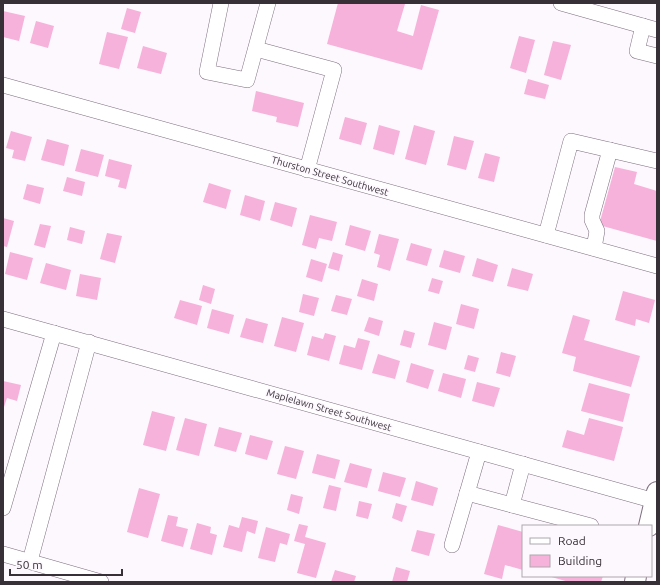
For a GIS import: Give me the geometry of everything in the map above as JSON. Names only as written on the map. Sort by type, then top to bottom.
[{"type":"main road","points":[[649,525],[656,501]]},
{"type":"street","points":[[221,3],[207,72],[247,80],[268,3]]},
{"type":"street","points":[[560,3],[650,28],[637,51],[657,56]]},
{"type":"street","points":[[256,49],[334,70],[306,170]]},
{"type":"street","name":"Thurston Street Southwest","points":[[3,85],[657,266]]},
{"type":"street","points":[[546,235],[570,141],[657,161]]},
{"type":"street","points":[[594,248],[597,231],[592,220],[592,215],[610,150]]},
{"type":"street","name":"Maplelawn Street Southwest","points":[[3,319],[656,501]]},
{"type":"street","points":[[3,508],[54,333]]},
{"type":"street","points":[[30,561],[89,342]]},
{"type":"street","points":[[452,544],[479,452]]},
{"type":"street","points":[[512,505],[523,464]]},
{"type":"street","points":[[468,493],[587,525]]},
{"type":"street","points":[[3,554],[102,582]]},
{"type":"building","points":[[338,3],[405,4],[397,31],[413,36],[421,5],[439,10],[422,70],[327,44]]},
{"type":"building","points":[[127,8],[141,12],[135,33],[121,29]]},
{"type":"building","points":[[3,11],[25,16],[19,41],[3,37]]},
{"type":"building","points":[[36,21],[54,26],[48,48],[30,43]]},
{"type":"building","points":[[107,32],[128,37],[119,69],[99,64]]},
{"type":"building","points":[[519,36],[535,40],[526,73],[510,68]]},
{"type":"building","points":[[553,41],[571,45],[561,80],[544,75]]},
{"type":"building","points":[[143,46],[167,53],[161,74],[137,68]]},
{"type":"building","points":[[528,79],[549,85],[545,99],[524,94]]},
{"type":"building","points":[[256,91],[304,103],[298,127],[276,122],[277,117],[252,111]]},
{"type":"building","points":[[345,117],[367,123],[361,145],[339,139]]},
{"type":"building","points":[[379,125],[400,131],[394,155],[373,149]]},
{"type":"building","points":[[414,125],[435,131],[426,165],[405,159]]},
{"type":"building","points":[[11,131],[32,137],[25,161],[12,158],[14,150],[6,148]]},
{"type":"building","points":[[454,136],[474,141],[466,170],[447,165]]},
{"type":"building","points":[[47,139],[69,145],[64,166],[41,160]]},
{"type":"building","points":[[81,149],[104,155],[98,177],[75,171]]},
{"type":"building","points":[[485,153],[500,157],[494,182],[478,178]]},
{"type":"building","points":[[109,159],[132,165],[126,189],[118,187],[120,180],[105,176]]},
{"type":"building","points":[[615,167],[637,172],[634,184],[657,191],[657,241],[599,225]]},
{"type":"building","points":[[67,177],[85,182],[82,196],[63,191]]},
{"type":"building","points":[[209,183],[231,190],[226,209],[203,202]]},
{"type":"building","points":[[27,184],[44,188],[40,204],[23,199]]},
{"type":"building","points":[[245,195],[265,201],[260,221],[240,215]]},
{"type":"building","points":[[275,202],[297,208],[292,227],[270,220]]},
{"type":"building","points":[[310,215],[337,222],[332,241],[319,238],[316,249],[302,245]]},
{"type":"building","points":[[3,218],[14,221],[7,247],[3,246]]},
{"type":"building","points":[[40,224],[51,226],[45,248],[34,245]]},
{"type":"building","points":[[350,225],[371,231],[365,251],[345,245]]},
{"type":"building","points":[[70,227],[85,231],[82,244],[67,240]]},
{"type":"building","points":[[107,233],[122,236],[115,263],[100,259]]},
{"type":"building","points":[[379,234],[399,239],[390,271],[377,267],[380,255],[374,253]]},
{"type":"building","points":[[411,243],[432,249],[427,266],[406,260]]},
{"type":"building","points":[[444,250],[465,256],[460,273],[439,267]]},
{"type":"building","points":[[10,252],[33,258],[27,280],[5,274]]},
{"type":"building","points":[[333,252],[343,255],[339,271],[328,268]]},
{"type":"building","points":[[477,258],[498,265],[493,282],[472,276]]},
{"type":"building","points":[[311,259],[327,264],[322,282],[306,277]]},
{"type":"building","points":[[46,263],[71,270],[66,290],[40,283]]},
{"type":"building","points":[[512,268],[533,274],[528,291],[507,286]]},
{"type":"building","points":[[80,274],[101,278],[97,300],[76,296]]},
{"type":"building","points":[[432,278],[443,281],[439,294],[428,291]]},
{"type":"building","points":[[362,279],[378,284],[374,301],[357,296]]},
{"type":"building","points":[[203,285],[215,289],[211,304],[199,300]]},
{"type":"building","points":[[623,291],[655,300],[649,323],[636,319],[635,326],[615,320]]},
{"type":"building","points":[[303,294],[319,298],[314,316],[299,312]]},
{"type":"building","points":[[336,295],[352,299],[347,315],[331,311]]},
{"type":"building","points":[[180,300],[202,306],[197,325],[174,318]]},
{"type":"building","points":[[461,304],[479,309],[474,329],[456,324]]},
{"type":"building","points":[[212,309],[234,315],[229,334],[207,328]]},
{"type":"building","points":[[573,315],[590,320],[584,340],[640,356],[631,387],[573,371],[576,357],[562,353]]},
{"type":"building","points":[[282,317],[304,323],[296,352],[274,346]]},
{"type":"building","points":[[369,317],[383,321],[379,336],[364,331]]},
{"type":"building","points":[[246,318],[268,324],[263,343],[240,337]]},
{"type":"building","points":[[434,322],[452,327],[446,350],[428,345]]},
{"type":"building","points":[[404,330],[415,333],[411,348],[400,345]]},
{"type":"building","points":[[325,333],[336,336],[329,361],[307,355],[312,336],[323,339]]},
{"type":"building","points":[[358,338],[370,341],[362,370],[339,364],[344,345],[355,348]]},
{"type":"building","points":[[501,352],[516,356],[510,377],[496,373]]},
{"type":"building","points":[[378,354],[400,361],[395,379],[372,373]]},
{"type":"building","points":[[468,355],[479,358],[475,372],[464,369]]},
{"type":"building","points":[[411,363],[434,370],[428,389],[406,382]]},
{"type":"building","points":[[443,373],[466,379],[461,398],[438,391]]},
{"type":"building","points":[[3,381],[21,385],[17,401],[7,398],[3,410]]},
{"type":"building","points":[[477,382],[500,388],[494,407],[472,401]]},
{"type":"building","points":[[589,383],[630,394],[623,422],[581,411]]},
{"type":"building","points":[[152,411],[175,417],[166,451],[143,445]]},
{"type":"building","points":[[185,418],[207,424],[199,456],[176,450]]},
{"type":"building","points":[[589,418],[623,427],[614,461],[562,447],[567,430],[584,435]]},
{"type":"building","points":[[219,427],[242,433],[236,452],[214,446]]},
{"type":"building","points":[[250,435],[273,441],[267,460],[245,454]]},
{"type":"building","points":[[285,446],[304,451],[296,479],[277,474]]},
{"type":"building","points":[[317,454],[340,460],[335,479],[312,473]]},
{"type":"building","points":[[350,463],[372,469],[367,488],[344,482]]},
{"type":"building","points":[[383,472],[406,478],[400,497],[378,491]]},
{"type":"building","points":[[416,481],[438,488],[433,506],[411,500]]},
{"type":"building","points":[[329,485],[341,488],[336,511],[323,508]]},
{"type":"building","points":[[139,488],[160,494],[148,538],[127,532]]},
{"type":"building","points":[[291,494],[303,497],[299,514],[287,510]]},
{"type":"building","points":[[359,501],[372,504],[368,519],[356,516]]},
{"type":"building","points":[[396,503],[407,506],[402,522],[392,518]]},
{"type":"building","points":[[168,515],[178,517],[176,526],[188,529],[183,547],[161,541]]},
{"type":"building","points":[[242,517],[258,521],[255,534],[247,531],[242,552],[223,547],[229,525],[239,528]]},
{"type":"building","points":[[197,523],[211,527],[210,533],[217,535],[212,555],[190,549]]},
{"type":"building","points":[[299,524],[308,526],[305,537],[326,543],[316,578],[297,573],[305,544],[294,541]]},
{"type":"building","points":[[498,525],[522,532],[522,570],[505,565],[502,579],[484,574]]},
{"type":"building","points":[[266,527],[290,534],[287,545],[280,543],[275,562],[258,558]]},
{"type":"building","points":[[417,530],[435,534],[429,556],[411,551]]},
{"type":"building","points":[[396,567],[410,571],[407,582],[392,582]]},
{"type":"building","points":[[335,570],[356,576],[354,582],[331,582]]},
{"type":"building","points":[[552,577],[603,577],[601,582],[569,582]]}]
